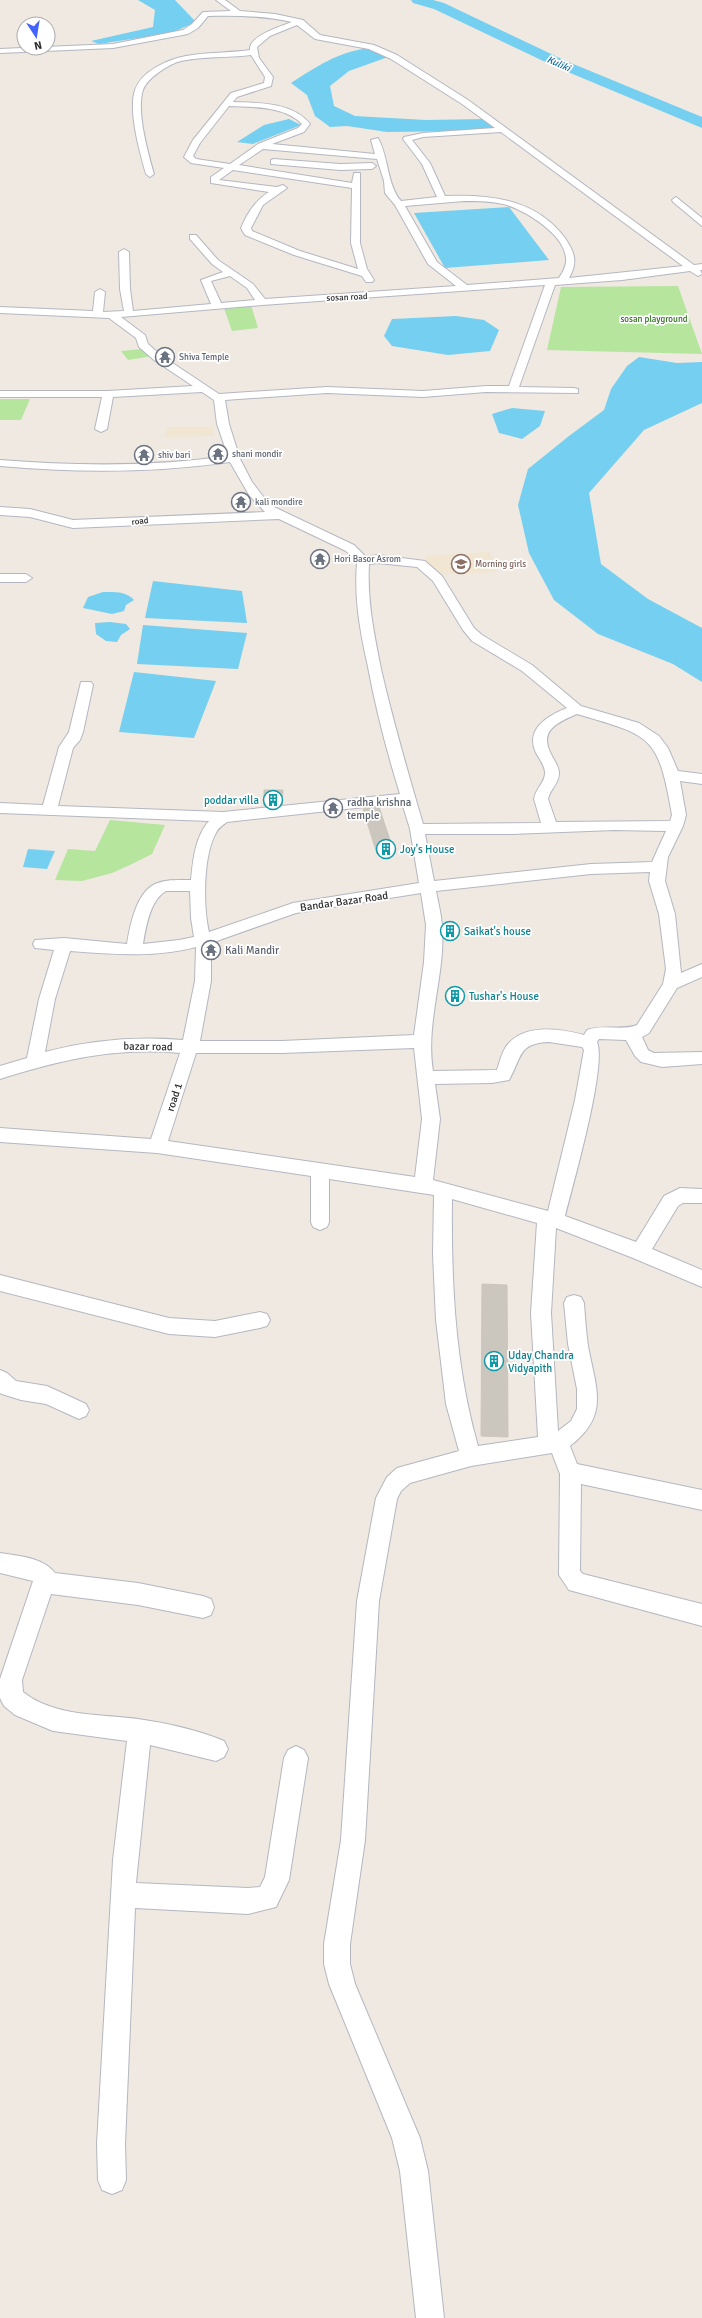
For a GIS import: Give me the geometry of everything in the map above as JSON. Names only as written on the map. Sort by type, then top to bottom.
[{"type":"street","points":[[220,0],[238,13]]},
{"type":"street","points":[[56,48],[113,46],[185,32],[195,26],[206,14],[238,13],[275,16],[300,22],[318,37],[371,47],[387,53],[465,102],[501,130],[698,268],[702,276]]},
{"type":"street","points":[[300,22],[265,36],[256,42],[253,52],[255,58],[269,77],[269,81],[265,86],[237,93],[196,142],[188,157],[194,161],[357,186]]},
{"type":"street","points":[[0,51],[16,50]]},
{"type":"street","points":[[150,174],[145,156],[138,113],[139,90],[143,85],[162,67],[176,60],[253,52]]},
{"type":"street","points":[[227,104],[285,111],[298,117],[306,124],[301,130],[261,146],[217,176],[214,181],[278,190]]},
{"type":"street","points":[[442,199],[426,163],[407,139],[423,135],[501,130]]},
{"type":"street","points":[[375,140],[380,162],[388,181],[389,193],[400,204],[433,264],[465,288]]},
{"type":"street","points":[[261,146],[380,162]]},
{"type":"street","points":[[244,157],[298,165],[358,167],[380,162]]},
{"type":"street","points":[[358,167],[356,238],[360,266],[364,274],[386,295]]},
{"type":"street","points":[[307,179],[278,190],[263,199],[257,206],[248,223],[246,228],[248,233],[297,253],[364,274]]},
{"type":"street","points":[[400,204],[442,199],[475,198],[513,204],[526,209],[553,227],[570,252],[571,265],[563,281]]},
{"type":"street","points":[[676,200],[702,223]]},
{"type":"street","points":[[193,237],[210,258],[250,286],[262,302]]},
{"type":"street","points":[[124,252],[125,289],[129,314]]},
{"type":"street","name":"sosan road","points":[[0,310],[111,315],[129,314],[262,302],[386,295],[551,282],[698,268]]},
{"type":"street","points":[[217,306],[206,280],[231,273]]},
{"type":"street","points":[[513,389],[526,360],[539,312],[551,282]]},
{"type":"street","points":[[98,314],[100,292]]},
{"type":"street","points":[[111,315],[141,337],[143,345],[158,358],[212,394],[222,404],[222,422],[234,458],[247,483],[264,505],[281,515],[350,548],[363,560],[378,559],[421,564],[438,579],[469,630],[477,638],[527,668],[576,709],[634,726],[654,739],[661,748],[672,775],[679,815],[676,826],[662,852],[658,867],[657,881],[668,922],[674,969],[671,984],[643,1029],[632,1034],[604,1032],[594,1034],[589,1042]]},
{"type":"street","points":[[0,394],[212,394],[327,390],[423,394],[479,389],[574,391]]},
{"type":"street","points":[[101,429],[108,394]]},
{"type":"street","points":[[0,463],[58,468],[110,468],[234,458]]},
{"type":"street","name":"road","points":[[0,511],[30,513],[73,524],[281,515]]},
{"type":"street","points":[[363,560],[361,589],[363,613],[386,723],[406,798],[417,829],[434,924],[422,1042],[422,1058],[431,1119],[433,1188],[442,1255],[445,1313],[456,1404],[471,1457]]},
{"type":"street","points":[[0,578],[26,578]]},
{"type":"street","points":[[49,810],[66,747],[73,740],[76,732],[86,685]]},
{"type":"street","points":[[551,828],[541,799],[542,791],[550,784],[552,774],[551,767],[540,748],[538,736],[543,728],[552,721],[576,709]]},
{"type":"street","points":[[672,775],[702,779]]},
{"type":"street","points":[[0,808],[223,817],[283,812],[406,798]]},
{"type":"street","points":[[190,1047],[205,975],[206,958],[198,923],[199,886],[207,836],[212,826],[223,817]]},
{"type":"street","points":[[417,829],[551,828],[614,825],[676,826]]},
{"type":"street","name":"Bandar Bazar Road","points":[[41,944],[64,944],[135,950],[179,946],[203,940],[294,908],[470,881],[591,869],[658,867]]},
{"type":"street","points":[[135,950],[135,939],[148,897],[154,889],[173,885],[199,886]]},
{"type":"street","points":[[34,1063],[47,999],[64,944]]},
{"type":"street","points":[[671,984],[702,970]]},
{"type":"street","points":[[632,1034],[643,1055],[650,1059],[672,1060],[702,1058]]},
{"type":"street","points":[[426,1078],[492,1077],[503,1075],[510,1064],[512,1051],[519,1043],[534,1036],[569,1037],[589,1042]]},
{"type":"street","name":"bazar road","points":[[0,1073],[65,1053],[136,1044],[190,1047],[290,1047],[422,1042]]},
{"type":"street","points":[[589,1042],[592,1050],[584,1100],[551,1219],[541,1313],[554,1444],[571,1472],[570,1575],[577,1583],[702,1615]]},
{"type":"street","name":"road 1","points":[[157,1146],[190,1047]]},
{"type":"street","points":[[0,1134],[157,1146],[433,1188],[551,1219],[640,1252],[702,1279]]},
{"type":"street","points":[[320,1171],[320,1222]]},
{"type":"street","points":[[640,1252],[671,1201],[680,1195],[702,1196]]},
{"type":"street","points":[[0,1283],[169,1326],[215,1329],[260,1320]]},
{"type":"street","points":[[430,2318],[414,2171],[406,2138],[342,1984],[337,1964],[337,1944],[353,1835],[368,1601],[387,1498],[394,1484],[404,1475],[471,1457],[554,1444],[578,1428],[587,1409],[587,1389],[578,1344],[574,1303]]},
{"type":"street","points":[[0,1379],[3,1384],[18,1391],[46,1395],[79,1410]]},
{"type":"street","points":[[571,1472],[702,1500]]},
{"type":"street","points":[[0,1563],[38,1571],[49,1583],[138,1594],[203,1607]]},
{"type":"street","points":[[45,1578],[11,1680],[12,1698],[21,1708],[47,1719],[140,1731],[216,1749]]},
{"type":"street","points":[[112,2180],[120,1948],[125,1860],[140,1731]]},
{"type":"street","points":[[124,1895],[248,1901],[267,1898],[277,1880],[296,1758]]},
{"type":"shaded area","points":[[168,427],[213,427],[214,436],[164,437]]},
{"type":"shaded area","name":"Morning girls","points":[[490,552],[496,572],[431,575],[425,556]]},
{"type":"green space","name":"sosan playground","points":[[678,286],[702,354],[547,350],[561,287]]},
{"type":"green space","points":[[251,305],[258,328],[232,331],[224,308]]},
{"type":"green space","points":[[142,349],[153,356],[128,360],[121,351]]},
{"type":"green space","points":[[0,399],[30,399],[21,420],[0,420]]},
{"type":"green space","points":[[110,820],[165,825],[152,854],[132,864],[112,873],[82,881],[55,880],[68,849],[95,851]]},
{"type":"water","points":[[138,0],[175,0],[196,22],[171,33],[99,44],[91,41],[153,27],[155,10]]},
{"type":"water","points":[[370,48],[388,57],[349,71],[330,86],[334,106],[355,116],[426,120],[484,119],[495,128],[464,131],[387,132],[347,126],[330,127],[315,116],[307,95],[291,83],[338,56],[348,52]]},
{"type":"water","points":[[289,119],[301,125],[253,144],[237,142],[264,125]]},
{"type":"water","points":[[509,207],[549,260],[445,268],[414,213]]},
{"type":"water","points":[[456,316],[484,320],[499,330],[490,351],[448,355],[392,346],[384,336],[392,319]]},
{"type":"water","points":[[639,357],[677,363],[702,362],[702,403],[644,430],[589,493],[601,564],[648,599],[702,628],[702,682],[673,664],[598,634],[554,600],[529,553],[518,505],[528,469],[604,410],[611,389],[627,366]]},
{"type":"water","points":[[512,408],[545,411],[540,426],[522,439],[499,433],[492,414]]},
{"type":"water","points":[[153,581],[242,591],[247,623],[145,618]]},
{"type":"water","points":[[103,592],[116,592],[124,594],[134,600],[126,605],[124,611],[112,614],[83,608],[88,597]]},
{"type":"water","points":[[110,622],[126,624],[130,629],[121,635],[117,642],[106,641],[96,634],[95,623]]},
{"type":"water","points":[[143,625],[247,633],[238,669],[137,664]]},
{"type":"water","points":[[134,672],[216,681],[194,738],[119,732]]},
{"type":"water","points":[[28,849],[55,851],[47,869],[23,867]]},
{"type":"building","name":"poddar villa","points":[[264,790],[283,790],[282,805],[264,806]]},
{"type":"building","points":[[379,807],[394,852],[377,854],[363,809]]},
{"type":"building","name":"Uday Chandra Vidyapith","points":[[482,1284],[507,1285],[508,1437],[481,1436]]},
{"type":"waterway","name":"Kuliki","points":[[418,0],[439,6],[561,64],[702,123]]},
{"type":"place","name":"Shiva Temple","points":[[165,357]]},
{"type":"place","name":"shani mondir","points":[[218,454]]},
{"type":"place","name":"shiv bari","points":[[144,455]]},
{"type":"place","name":"kali mondire","points":[[241,502]]},
{"type":"place","name":"Hori Basor Asrom","points":[[320,559]]},
{"type":"place","name":"Morning girls","points":[[461,564]]},
{"type":"place","name":"poddar villa","points":[[273,800]]},
{"type":"place","name":"radha krishna temple","points":[[333,808]]},
{"type":"place","name":"Joy's House","points":[[386,849]]},
{"type":"place","name":"Saikat's house","points":[[450,931]]},
{"type":"place","name":"Kali Mandir","points":[[211,950]]},
{"type":"place","name":"Tushar's House","points":[[455,996]]},
{"type":"place","name":"Uday Chandra Vidyapith","points":[[494,1361]]}]
